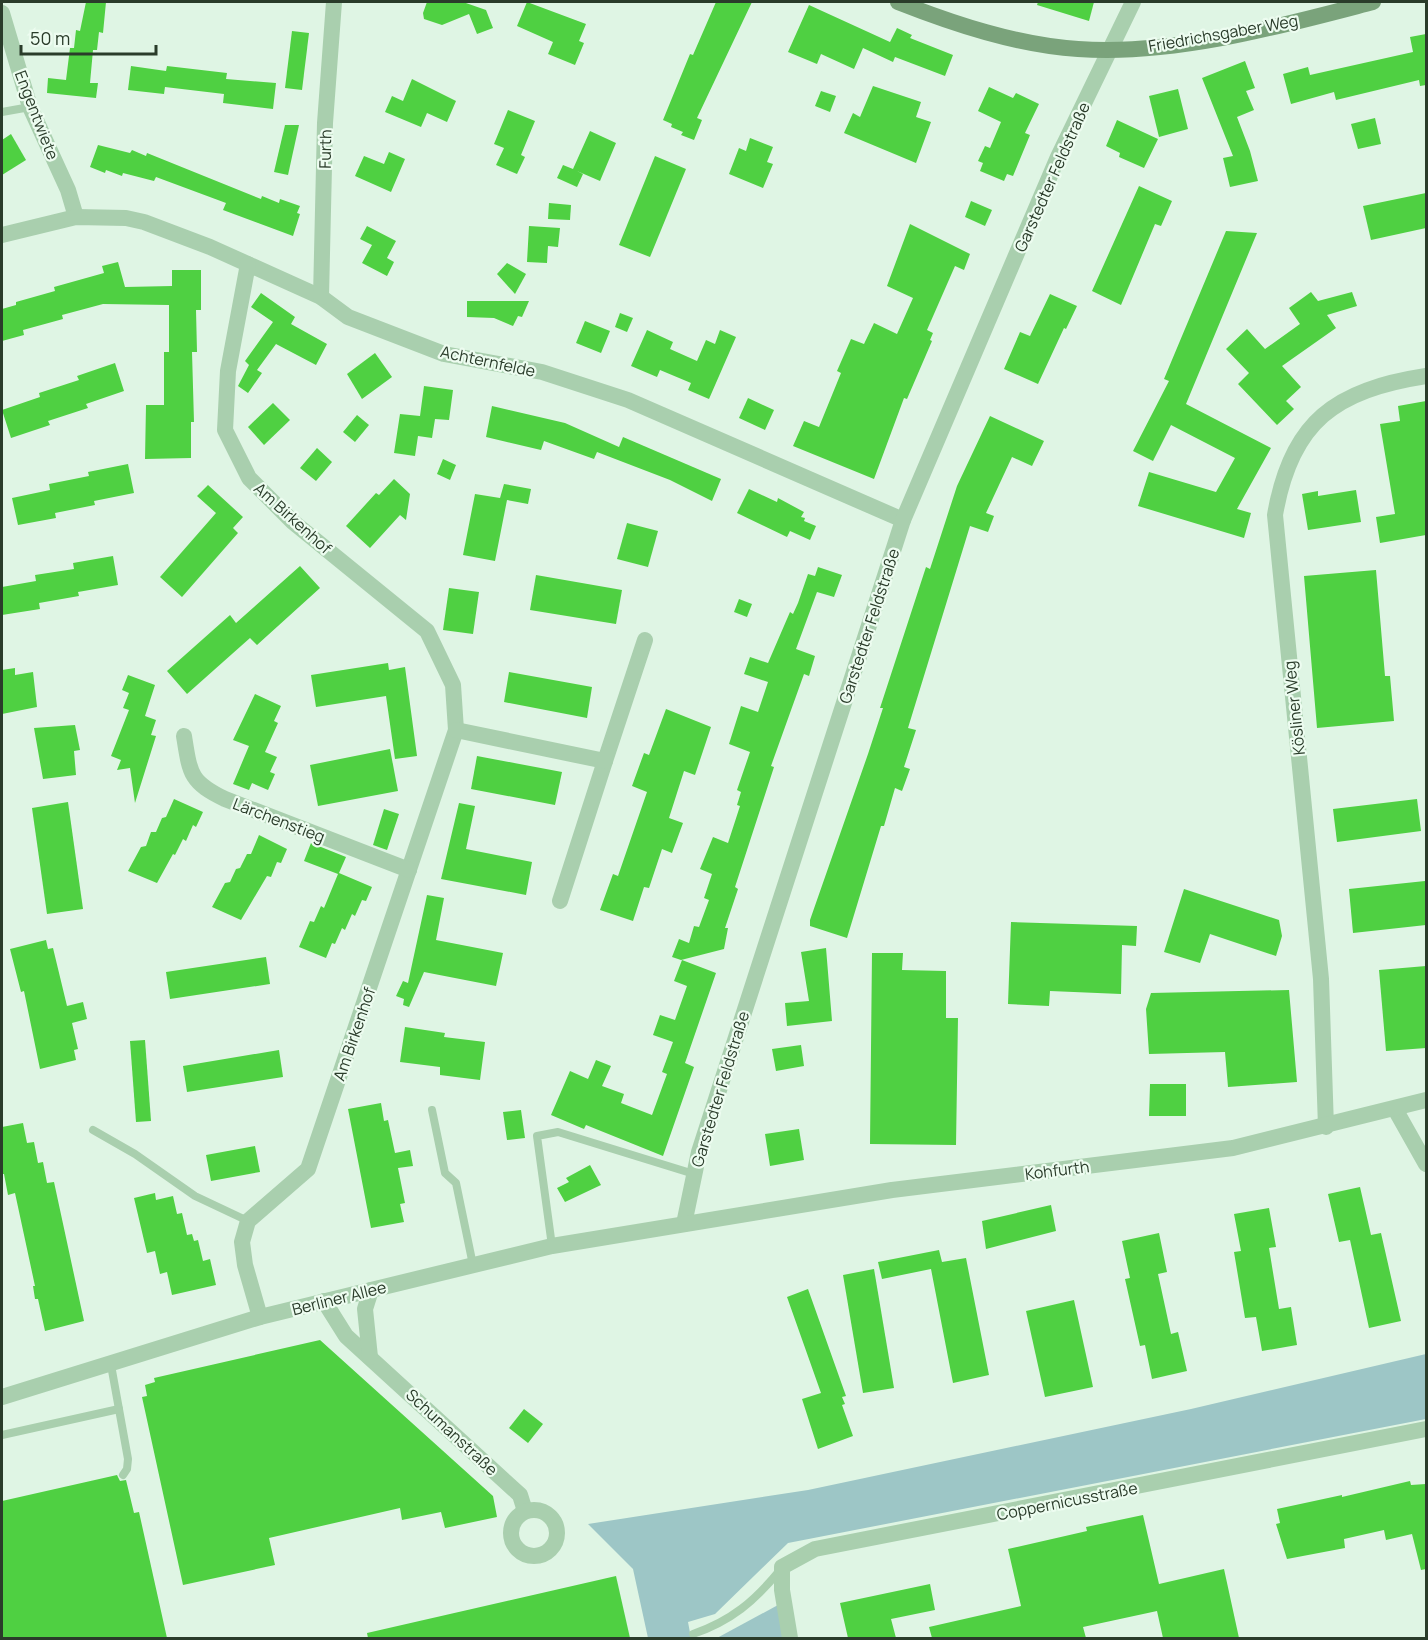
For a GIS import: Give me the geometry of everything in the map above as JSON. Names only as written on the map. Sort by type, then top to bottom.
[{"type":"main road","name":"Friedrichsgaber Weg","points":[[898,2],[972,28],[1018,40],[1075,49],[1111,50],[1216,38],[1373,2]]},
{"type":"street","name":"Furth","points":[[321,297],[325,123],[334,2]]},
{"type":"street","name":"Garstedter Feldstraße","points":[[684,1224],[694,1174],[903,520],[1058,157],[1132,2]]},
{"type":"street","name":"Engentwiete","points":[[2,13],[30,107],[68,190],[76,217]]},
{"type":"street","name":"Achternfelde","points":[[2,236],[76,217],[126,218],[144,222],[248,264],[321,297],[348,316],[444,354],[542,372],[628,400],[903,520]]},
{"type":"street","name":"Am Birkenhof","points":[[248,264],[228,371],[225,430],[249,478],[293,522],[427,631],[453,685],[456,730],[308,1169],[248,1221]]},
{"type":"street","name":"Kösliner Weg","points":[[1326,1127],[1318,948],[1275,515],[1279,492],[1294,454],[1311,427],[1331,407],[1381,384],[1426,376]]},
{"type":"street","points":[[560,901],[645,640]]},
{"type":"street","points":[[456,730],[605,761]]},
{"type":"street","name":"Lärchenstieg","points":[[184,736],[189,772],[201,787],[225,800],[409,870]]},
{"type":"street","name":"Kohfurth","points":[[684,1224],[892,1190],[1194,1154],[1326,1127],[1426,1100]]},
{"type":"street","points":[[1395,1109],[1426,1164]]},
{"type":"street","points":[[248,1221],[242,1242],[244,1265],[260,1317]]},
{"type":"street","name":"Berliner Allee","points":[[2,1397],[260,1317],[552,1246],[684,1224]]},
{"type":"street","points":[[370,1357],[365,1309],[371,1290]]},
{"type":"street","name":"Schumanstraße","points":[[324,1301],[346,1336],[520,1495],[525,1511]]},
{"type":"street","name":"Coppernicusstraße","points":[[782,1567],[815,1550],[1426,1429]]},
{"type":"street","points":[[782,1567],[782,1590],[790,1638]]},
{"type":"lane","points":[[2,112],[30,107]]},
{"type":"lane","points":[[432,1110],[445,1173],[456,1182],[473,1265]]},
{"type":"lane","points":[[93,1130],[135,1154],[195,1196],[248,1221]]},
{"type":"lane","points":[[552,1246],[537,1136],[558,1132],[694,1174]]},
{"type":"lane","points":[[111,1365],[128,1459],[128,1469],[123,1475]]},
{"type":"lane","points":[[2,1435],[119,1409]]},
{"type":"lane","points":[[693,1634],[733,1616],[752,1601],[782,1567]]},
{"type":"shaded area","points":[[1426,1354],[1426,1419],[788,1543],[715,1614],[688,1622],[691,1638],[648,1638],[633,1569],[588,1524],[808,1490],[1191,1409]]},
{"type":"shaded area","points":[[778,1605],[785,1638],[717,1638]]},
{"type":"building","points":[[86,2],[106,2],[103,33],[99,32],[97,50],[93,50],[90,83],[98,83],[96,98],[47,93],[48,78],[66,80],[70,48],[74,48],[76,30],[80,31]]},
{"type":"building","points":[[427,2],[463,2],[486,10],[493,28],[477,34],[469,14],[442,25],[424,19],[423,13]]},
{"type":"building","points":[[527,2],[586,24],[579,41],[584,43],[575,65],[548,54],[553,42],[517,26]]},
{"type":"building","points":[[716,2],[752,2],[697,118],[702,120],[694,140],[681,135],[683,132],[671,127],[672,124],[663,120],[690,54],[693,55]]},
{"type":"building","points":[[1038,2],[1094,2],[1089,21],[1037,5]]},
{"type":"building","points":[[809,5],[890,42],[897,28],[912,35],[910,38],[953,55],[945,76],[895,57],[893,62],[863,48],[854,69],[821,54],[817,64],[788,52]]},
{"type":"building","points":[[292,31],[309,33],[302,90],[285,88]]},
{"type":"building","points":[[1426,34],[1426,85],[1420,86],[1419,80],[1336,100],[1334,92],[1291,104],[1283,74],[1308,67],[1310,75],[1413,52],[1410,37]]},
{"type":"building","points":[[1245,61],[1255,88],[1246,91],[1254,110],[1237,117],[1258,181],[1230,187],[1223,158],[1233,156],[1202,78]]},
{"type":"building","points":[[131,66],[166,71],[167,66],[227,73],[226,79],[276,83],[273,109],[223,103],[224,94],[165,87],[164,94],[128,90]]},
{"type":"building","points":[[412,79],[456,101],[447,122],[427,113],[421,127],[385,112],[392,96],[403,101]]},
{"type":"building","points":[[873,86],[921,102],[916,117],[931,122],[916,163],[844,133],[853,113],[860,117]]},
{"type":"building","points":[[989,87],[1013,98],[1016,93],[1039,104],[1025,133],[1030,135],[1013,176],[1007,174],[1004,181],[980,171],[983,163],[978,161],[985,146],[990,148],[1001,122],[978,111]]},
{"type":"building","points":[[1178,89],[1188,129],[1159,137],[1149,96]]},
{"type":"building","points":[[821,91],[836,96],[830,112],[815,106]]},
{"type":"building","points":[[508,110],[535,121],[521,155],[525,157],[517,174],[496,165],[504,148],[494,144]]},
{"type":"building","points":[[1375,118],[1381,144],[1358,149],[1351,124]]},
{"type":"building","points":[[1117,120],[1158,139],[1144,168],[1119,157],[1120,153],[1106,146]]},
{"type":"building","points":[[285,125],[299,125],[288,175],[274,172]]},
{"type":"building","points":[[590,131],[616,143],[600,181],[577,171],[583,174],[577,187],[557,178],[563,165],[573,169]]},
{"type":"building","points":[[11,134],[26,160],[2,175],[2,140]]},
{"type":"building","points":[[750,138],[773,147],[767,162],[773,164],[763,188],[729,174],[739,148],[746,151]]},
{"type":"building","points":[[98,145],[130,153],[132,150],[146,156],[147,153],[261,199],[262,196],[279,203],[280,199],[300,206],[297,213],[300,214],[293,236],[223,210],[226,203],[156,177],[154,181],[123,173],[122,176],[106,170],[105,173],[90,167]]},
{"type":"building","points":[[389,152],[405,159],[391,192],[355,176],[364,156],[384,164]]},
{"type":"building","points":[[655,156],[686,169],[650,257],[619,245]]},
{"type":"building","points":[[1139,186],[1172,201],[1161,226],[1155,224],[1121,305],[1092,291]]},
{"type":"building","points":[[1426,193],[1426,228],[1371,240],[1363,206]]},
{"type":"building","points":[[971,201],[992,210],[985,226],[965,217]]},
{"type":"building","points":[[549,203],[571,205],[570,220],[548,219]]},
{"type":"building","points":[[910,224],[970,254],[964,270],[955,266],[927,330],[933,333],[930,340],[932,341],[907,399],[904,398],[874,479],[793,446],[804,421],[819,427],[841,373],[837,371],[851,339],[864,344],[874,323],[897,334],[913,298],[887,286]]},
{"type":"building","points":[[367,226],[396,241],[387,258],[394,262],[387,276],[362,263],[372,245],[360,239]]},
{"type":"building","points":[[529,226],[560,228],[558,247],[548,246],[547,263],[527,262]]},
{"type":"building","points":[[1226,231],[1257,233],[1186,404],[1271,448],[1237,509],[1251,513],[1244,538],[1138,506],[1149,472],[1216,492],[1235,458],[1171,425],[1153,461],[1133,451],[1169,381],[1164,379]]},
{"type":"building","points":[[118,262],[125,287],[172,286],[172,270],[201,270],[201,310],[196,310],[197,352],[192,352],[194,422],[191,422],[191,458],[145,459],[146,405],[164,405],[164,352],[169,352],[169,305],[103,304],[62,315],[63,319],[23,330],[24,335],[2,341],[2,309],[16,305],[16,302],[55,291],[54,287],[104,273],[102,266]]},
{"type":"building","points":[[507,263],[526,274],[515,294],[497,274]]},
{"type":"building","points":[[1311,292],[1318,301],[1352,292],[1357,306],[1327,315],[1336,328],[1282,366],[1301,387],[1286,401],[1294,409],[1277,425],[1238,384],[1249,373],[1226,349],[1247,329],[1265,349],[1300,324],[1289,308]]},
{"type":"building","points":[[261,293],[295,317],[291,324],[327,344],[316,365],[276,344],[257,370],[262,373],[248,393],[238,386],[249,365],[245,361],[273,322],[251,307]]},
{"type":"building","points":[[1050,294],[1077,306],[1038,384],[1004,369],[1020,332],[1030,336]]},
{"type":"building","points":[[467,301],[529,301],[522,317],[518,316],[513,326],[494,318],[467,317]]},
{"type":"building","points":[[620,313],[633,318],[627,332],[615,327]]},
{"type":"building","points":[[585,321],[610,331],[601,353],[576,343]]},
{"type":"building","points":[[647,330],[673,342],[670,349],[697,361],[706,340],[715,344],[720,330],[736,337],[709,399],[688,390],[691,383],[660,370],[657,377],[631,366]]},
{"type":"building","points":[[375,353],[392,377],[362,399],[347,374]]},
{"type":"building","points":[[115,363],[124,391],[86,404],[88,408],[48,421],[50,425],[11,438],[2,410],[40,397],[39,393],[79,380],[77,376]]},
{"type":"building","points":[[424,386],[453,390],[449,420],[435,419],[432,438],[418,436],[415,456],[394,453],[400,414],[420,416]]},
{"type":"building","points":[[748,398],[774,410],[765,430],[739,418]]},
{"type":"building","points":[[1426,401],[1426,535],[1380,543],[1376,517],[1395,514],[1380,424],[1400,421],[1398,406]]},
{"type":"building","points":[[273,403],[290,420],[264,445],[248,427]]},
{"type":"building","points":[[492,406],[565,423],[619,447],[623,437],[721,479],[712,501],[670,480],[597,452],[594,459],[544,441],[541,450],[486,437]]},
{"type":"building","points":[[357,415],[369,425],[355,442],[343,432]]},
{"type":"building","points":[[990,416],[1044,441],[1032,466],[1012,457],[986,513],[994,516],[988,532],[970,526],[908,728],[916,730],[904,767],[910,769],[902,791],[895,788],[847,938],[810,926],[810,920],[868,754],[883,708],[880,708],[926,567],[930,569],[957,486]]},
{"type":"building","points":[[317,448],[332,462],[316,481],[300,468]]},
{"type":"building","points":[[443,459],[456,465],[450,480],[437,474]]},
{"type":"building","points":[[128,464],[134,493],[94,501],[95,505],[55,513],[56,518],[18,525],[12,498],[50,490],[49,484],[89,476],[88,472]]},
{"type":"building","points":[[394,479],[410,494],[406,520],[400,515],[370,548],[346,526],[376,493],[379,495]]},
{"type":"building","points":[[504,484],[531,489],[528,504],[507,500],[495,561],[463,555],[475,494],[500,498]]},
{"type":"building","points":[[208,485],[243,517],[233,528],[238,533],[182,597],[160,577],[216,513],[197,496]]},
{"type":"building","points":[[749,489],[777,502],[778,498],[804,512],[801,517],[805,518],[804,521],[816,526],[810,540],[790,531],[787,537],[737,513]]},
{"type":"building","points":[[1356,490],[1361,522],[1308,530],[1302,494],[1318,491],[1318,496]]},
{"type":"building","points":[[627,523],[658,531],[648,567],[617,559]]},
{"type":"building","points":[[113,556],[118,585],[78,592],[79,596],[39,603],[40,609],[2,615],[2,587],[36,581],[35,575],[74,569],[73,563]]},
{"type":"building","points":[[300,566],[320,588],[257,645],[250,638],[187,694],[167,671],[230,615],[236,623]]},
{"type":"building","points":[[818,567],[842,575],[834,597],[817,592],[796,649],[815,656],[809,676],[804,674],[771,766],[774,767],[735,887],[738,889],[725,928],[728,928],[724,949],[681,960],[672,957],[679,939],[689,943],[694,926],[699,927],[709,900],[704,898],[712,874],[700,869],[713,837],[728,843],[740,806],[737,805],[741,792],[737,790],[750,752],[729,744],[741,706],[758,712],[768,682],[744,674],[750,657],[768,663],[790,612],[793,614],[798,603],[808,574],[815,576]]},
{"type":"building","points":[[1376,570],[1385,676],[1390,676],[1394,721],[1317,728],[1304,576]]},
{"type":"building","points":[[536,575],[622,590],[616,624],[530,610]]},
{"type":"building","points":[[449,588],[479,592],[473,634],[443,630]]},
{"type":"building","points":[[739,599],[752,604],[747,617],[734,612]]},
{"type":"building","points":[[388,663],[389,670],[405,667],[417,756],[395,759],[386,696],[316,707],[311,675]]},
{"type":"building","points":[[15,668],[15,675],[33,672],[37,707],[2,714],[2,670]]},
{"type":"building","points":[[509,672],[592,687],[587,718],[504,702]]},
{"type":"building","points":[[128,675],[155,685],[145,716],[156,720],[151,735],[156,736],[135,803],[130,768],[117,770],[121,760],[111,756],[129,710],[123,708],[129,693],[122,690]]},
{"type":"building","points":[[255,694],[281,706],[274,721],[278,723],[265,752],[277,757],[270,772],[275,774],[268,790],[252,783],[249,790],[233,784],[249,746],[233,740]]},
{"type":"building","points":[[666,709],[711,727],[695,775],[684,771],[669,818],[683,823],[672,853],[662,849],[649,888],[644,887],[633,921],[600,910],[613,874],[618,876],[647,792],[632,786],[644,753],[649,755]]},
{"type":"building","points":[[75,725],[80,750],[74,751],[76,775],[43,779],[34,728]]},
{"type":"building","points":[[390,749],[398,791],[318,806],[310,765]]},
{"type":"building","points":[[477,756],[562,772],[555,805],[471,789]]},
{"type":"building","points":[[174,799],[203,812],[196,827],[193,825],[186,841],[183,839],[175,855],[173,854],[157,883],[128,871],[141,847],[146,846],[151,832],[156,832],[162,818],[166,817]]},
{"type":"building","points":[[1417,799],[1421,831],[1337,842],[1333,809]]},
{"type":"building","points":[[68,802],[83,909],[47,914],[32,808]]},
{"type":"building","points":[[459,803],[475,806],[466,849],[532,862],[526,895],[441,879]]},
{"type":"building","points":[[384,809],[399,814],[387,850],[373,845]]},
{"type":"building","points":[[259,835],[287,849],[281,863],[277,862],[271,877],[267,876],[241,920],[212,907],[225,883],[230,882],[247,854],[251,854]]},
{"type":"building","points":[[311,843],[346,857],[339,873],[372,887],[366,901],[362,900],[355,916],[352,914],[345,930],[342,928],[335,944],[332,943],[326,958],[299,947],[310,921],[314,922],[321,906],[324,908],[338,874],[304,861]]},
{"type":"building","points":[[1425,881],[1426,925],[1353,933],[1349,889]]},
{"type":"building","points":[[1184,889],[1279,920],[1282,936],[1276,956],[1210,934],[1200,963],[1164,952]]},
{"type":"building","points":[[427,895],[444,898],[436,940],[503,953],[496,986],[424,972],[409,1007],[403,1005],[404,999],[396,996],[403,981],[408,983]]},
{"type":"building","points":[[1011,922],[1137,926],[1136,946],[1122,945],[1121,994],[1050,991],[1049,1006],[1008,1004]]},
{"type":"building","points":[[46,940],[48,949],[53,948],[67,1006],[83,1002],[87,1019],[72,1023],[78,1049],[74,1050],[76,1060],[40,1069],[24,991],[21,992],[10,949]]},
{"type":"building","points":[[826,948],[832,1021],[787,1026],[785,1003],[809,1001],[801,952]]},
{"type":"building","points":[[872,953],[903,953],[902,970],[946,971],[946,1018],[958,1018],[956,1145],[870,1144]]},
{"type":"building","points":[[266,957],[270,984],[170,999],[166,972]]},
{"type":"building","points":[[682,960],[716,973],[685,1063],[694,1067],[663,1156],[586,1125],[584,1129],[551,1115],[570,1071],[588,1079],[596,1060],[611,1066],[602,1086],[624,1094],[621,1103],[652,1115],[667,1074],[662,1072],[673,1042],[653,1035],[660,1015],[675,1020],[687,986],[674,981]]},
{"type":"building","points":[[1426,966],[1426,1048],[1386,1051],[1379,970]]},
{"type":"building","points":[[1289,990],[1297,1082],[1228,1087],[1225,1052],[1149,1054],[1146,1009],[1151,993]]},
{"type":"building","points":[[405,1027],[445,1033],[444,1037],[485,1042],[480,1080],[440,1075],[440,1067],[400,1062]]},
{"type":"building","points":[[145,1040],[151,1121],[136,1122],[130,1041]]},
{"type":"building","points":[[801,1045],[804,1066],[776,1071],[772,1049]]},
{"type":"building","points":[[279,1050],[283,1077],[187,1092],[183,1066]]},
{"type":"building","points":[[1150,1084],[1186,1084],[1186,1116],[1149,1116]]},
{"type":"building","points":[[381,1103],[384,1121],[388,1120],[395,1153],[410,1150],[413,1166],[398,1168],[405,1203],[400,1204],[404,1222],[371,1228],[348,1109]]},
{"type":"building","points":[[521,1110],[525,1138],[507,1140],[503,1112]]},
{"type":"building","points":[[23,1123],[27,1143],[34,1142],[38,1163],[43,1162],[47,1183],[54,1182],[84,1321],[45,1331],[38,1299],[35,1299],[33,1286],[35,1286],[15,1193],[8,1195],[4,1174],[2,1174],[2,1127]]},
{"type":"building","points":[[799,1129],[804,1160],[770,1166],[765,1134]]},
{"type":"building","points":[[255,1146],[260,1172],[211,1181],[206,1155]]},
{"type":"building","points":[[590,1165],[601,1185],[565,1202],[557,1188],[569,1182],[566,1178]]},
{"type":"building","points":[[1360,1187],[1371,1235],[1381,1233],[1401,1321],[1369,1328],[1350,1240],[1339,1242],[1328,1194]]},
{"type":"building","points":[[155,1193],[156,1200],[173,1196],[177,1214],[182,1213],[187,1235],[192,1234],[194,1241],[198,1240],[203,1261],[210,1259],[216,1285],[172,1295],[167,1272],[160,1274],[155,1251],[147,1253],[134,1198]]},
{"type":"building","points":[[1051,1205],[1056,1231],[986,1249],[982,1221]]},
{"type":"building","points":[[1269,1208],[1276,1247],[1269,1248],[1279,1309],[1291,1307],[1297,1345],[1262,1351],[1256,1317],[1245,1318],[1234,1252],[1241,1251],[1234,1214]]},
{"type":"building","points":[[1159,1233],[1167,1272],[1158,1274],[1171,1334],[1178,1332],[1187,1371],[1152,1379],[1145,1345],[1140,1346],[1125,1279],[1130,1278],[1122,1241]]},
{"type":"building","points":[[939,1250],[942,1262],[966,1258],[989,1375],[953,1383],[931,1269],[882,1279],[878,1262]]},
{"type":"building","points":[[874,1269],[894,1388],[863,1393],[843,1275]]},
{"type":"building","points":[[808,1289],[846,1396],[842,1397],[845,1404],[842,1405],[853,1436],[818,1449],[802,1399],[821,1393],[787,1297]]},
{"type":"building","points":[[1074,1300],[1093,1387],[1045,1397],[1026,1311]]},
{"type":"building","points":[[320,1340],[493,1496],[497,1517],[445,1528],[441,1512],[402,1520],[400,1508],[269,1538],[275,1565],[183,1585],[142,1397],[147,1396],[145,1385],[155,1382],[154,1378]]},
{"type":"building","points":[[524,1409],[543,1424],[528,1443],[509,1428]]},
{"type":"building","points":[[117,1475],[120,1481],[126,1480],[134,1513],[139,1512],[167,1638],[2,1638],[2,1501]]},
{"type":"building","points":[[1410,1481],[1411,1485],[1426,1484],[1426,1569],[1421,1570],[1412,1534],[1386,1540],[1384,1530],[1344,1539],[1345,1548],[1287,1559],[1276,1524],[1280,1523],[1277,1509]]},
{"type":"building","points":[[1143,1515],[1159,1584],[1224,1569],[1239,1638],[1163,1638],[1157,1611],[1083,1627],[1086,1638],[932,1638],[929,1627],[1021,1606],[1008,1549],[1087,1531],[1086,1527]]},
{"type":"building","points":[[616,1576],[630,1638],[368,1638],[367,1633]]},
{"type":"building","points":[[930,1584],[935,1610],[891,1619],[896,1638],[848,1638],[840,1603]]}]
